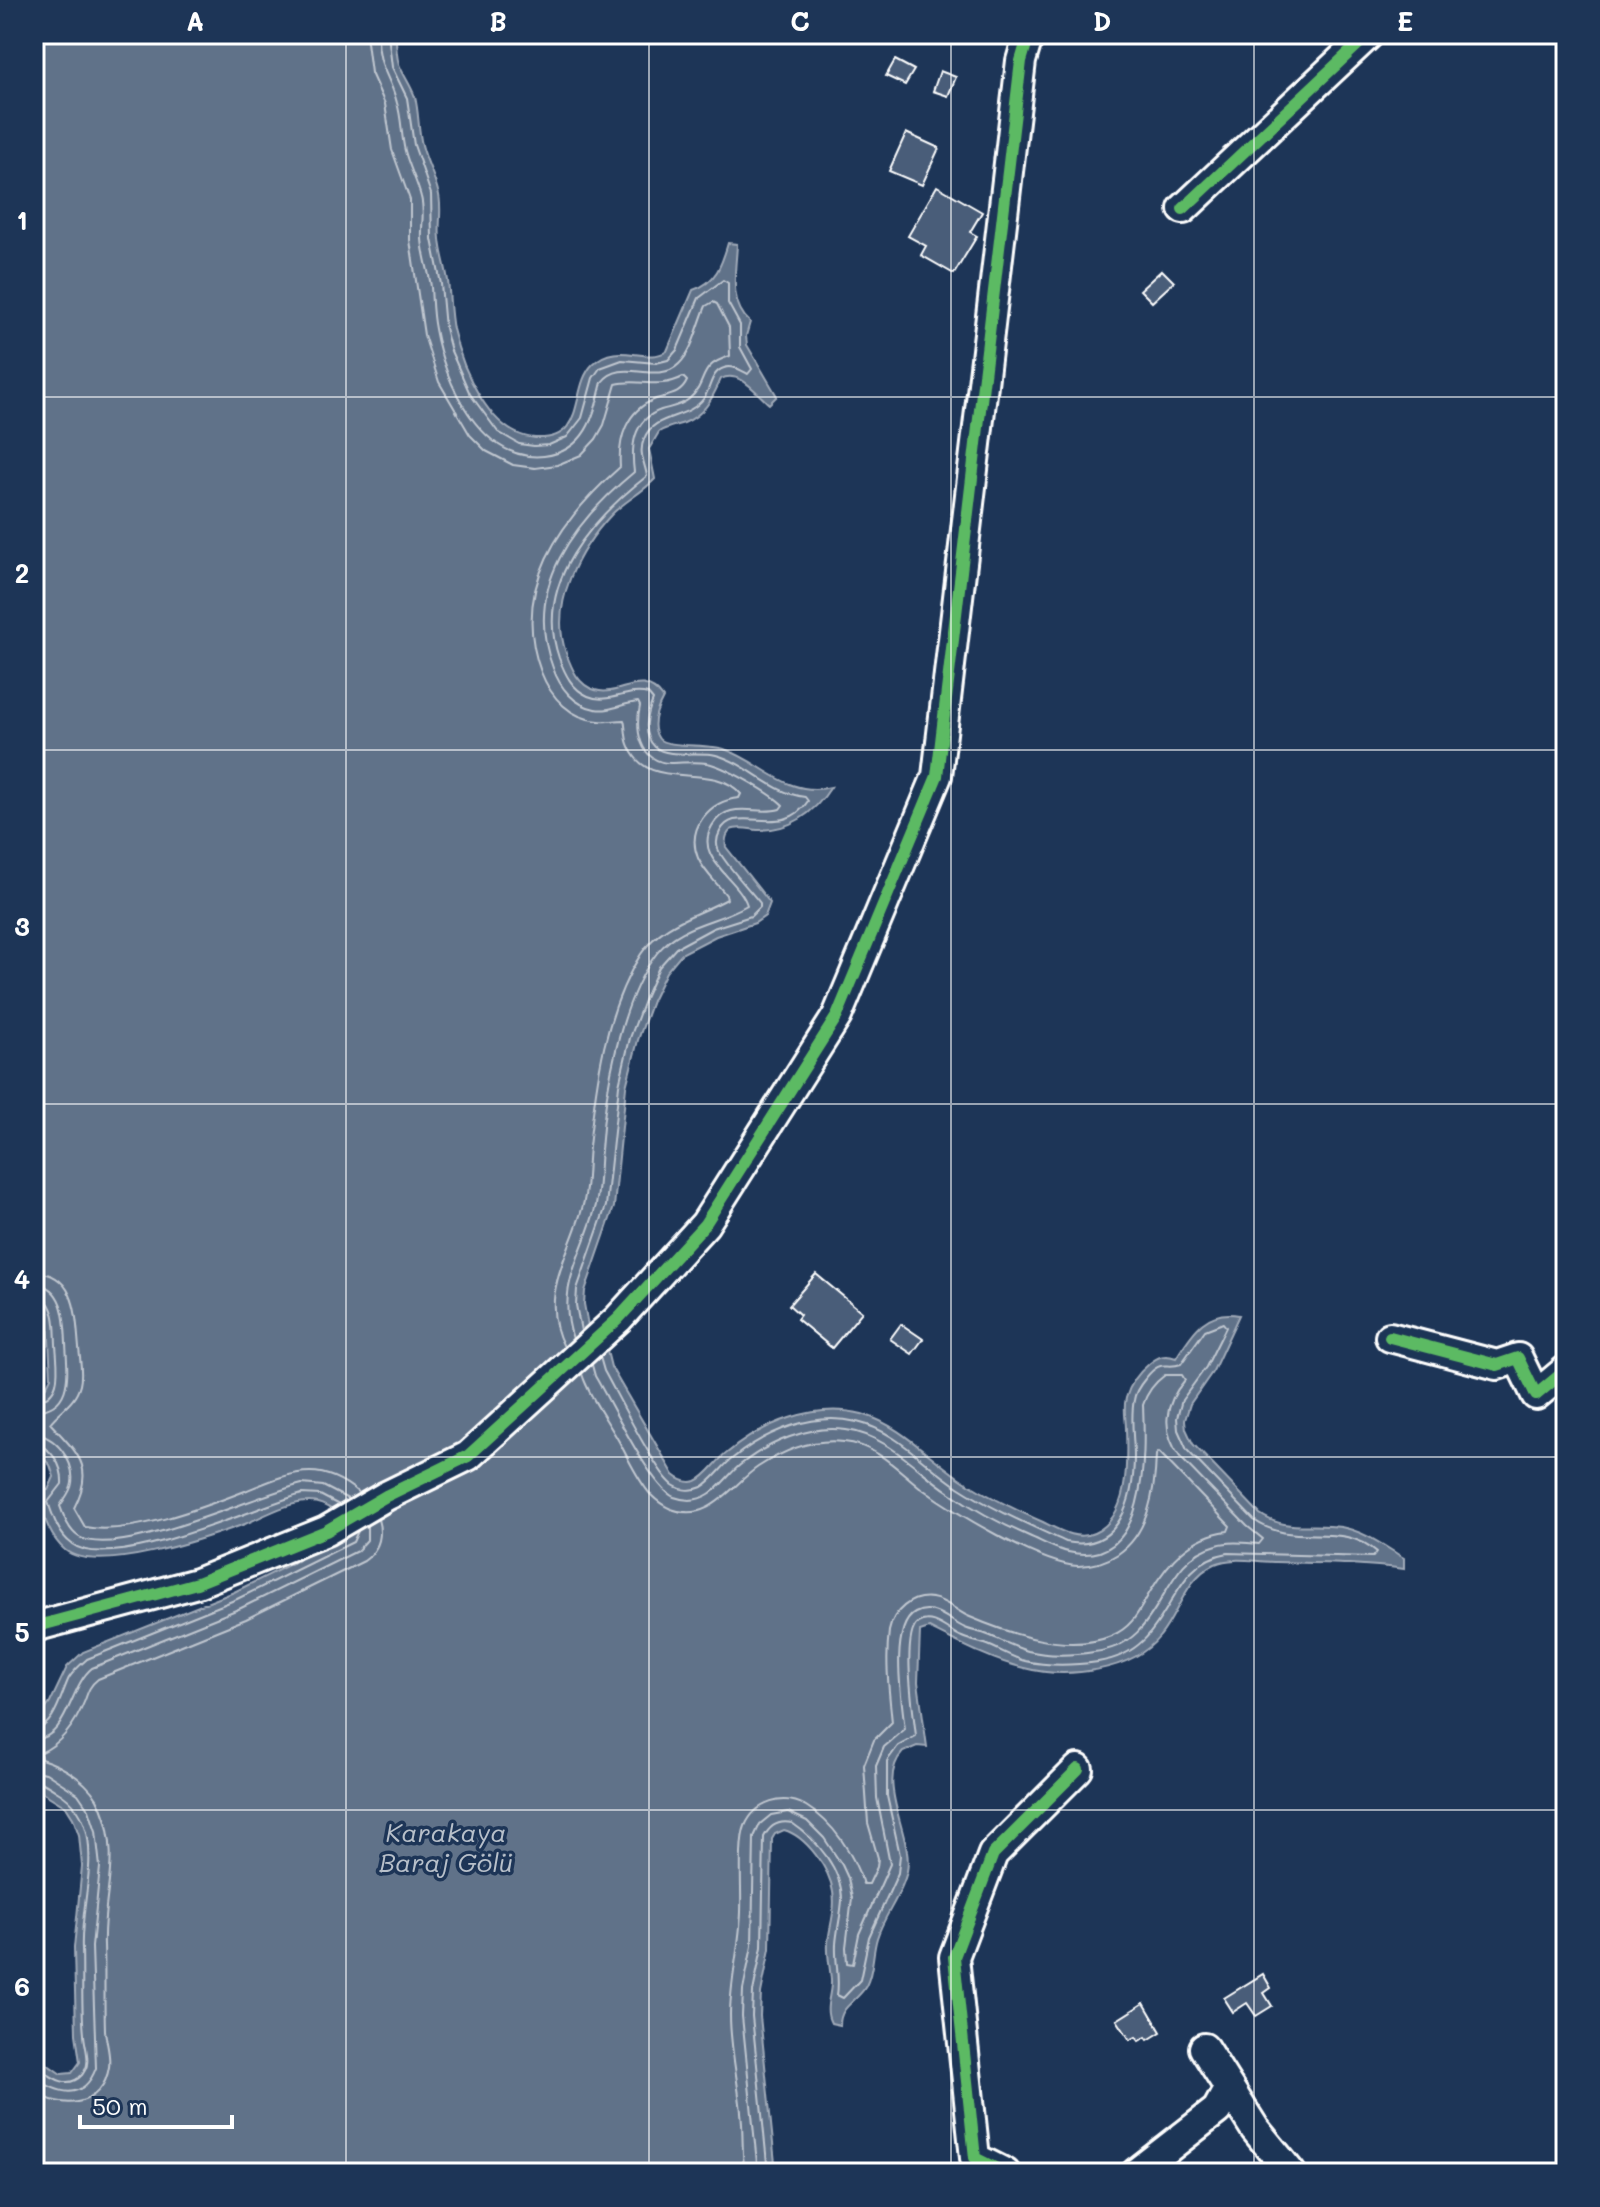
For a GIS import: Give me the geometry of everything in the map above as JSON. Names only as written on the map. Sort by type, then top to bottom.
[{"type":"street","points":[[34,1627],[197,1583],[326,1531],[386,1496],[468,1456],[618,1319],[705,1224],[837,1016],[937,776],[1019,77],[1029,34]]},
{"type":"street","points":[[1183,209],[1369,34]]},
{"type":"street","points":[[1390,1337],[1497,1365],[1518,1358],[1536,1395],[1566,1370]]},
{"type":"street","points":[[1005,2173],[975,2158],[954,1957],[993,1854],[1078,1769]]},
{"type":"street","points":[[1204,2048],[1255,2129],[1291,2173]]},
{"type":"street","points":[[1136,2173],[1217,2110],[1229,2088]]},
{"type":"water","name":"Karakaya Baraj Gölü","points":[[34,34],[396,34],[398,61],[415,97],[422,145],[439,197],[441,244],[457,345],[480,397],[504,425],[519,434],[535,438],[552,437],[563,431],[575,411],[586,374],[602,357],[621,353],[650,356],[667,351],[693,290],[713,278],[728,243],[737,244],[735,286],[739,305],[750,322],[747,345],[777,396],[769,404],[741,380],[734,377],[721,379],[715,393],[698,415],[659,432],[649,449],[655,479],[612,514],[588,544],[570,578],[561,616],[566,653],[573,670],[584,684],[604,691],[647,685],[663,698],[655,724],[656,734],[663,742],[724,749],[801,788],[831,787],[809,813],[790,824],[769,830],[737,828],[728,834],[726,847],[770,903],[765,916],[681,954],[666,972],[638,1040],[626,1087],[614,1207],[585,1291],[584,1304],[589,1331],[605,1343],[611,1367],[674,1475],[684,1481],[696,1481],[741,1442],[773,1424],[808,1413],[844,1411],[862,1414],[889,1425],[958,1477],[999,1501],[1062,1531],[1088,1535],[1106,1525],[1120,1502],[1126,1472],[1125,1402],[1135,1379],[1155,1359],[1165,1356],[1176,1358],[1194,1332],[1208,1319],[1227,1314],[1239,1315],[1213,1371],[1190,1404],[1185,1420],[1193,1444],[1260,1514],[1270,1520],[1289,1525],[1349,1529],[1404,1558],[1404,1569],[1245,1560],[1215,1564],[1196,1578],[1167,1627],[1148,1648],[1133,1658],[1097,1670],[1059,1673],[1024,1668],[988,1656],[929,1628],[920,1631],[918,1682],[927,1747],[917,1746],[903,1752],[895,1764],[892,1778],[908,1857],[907,1871],[877,1938],[869,1980],[846,2008],[840,2025],[831,2023],[828,2012],[831,1980],[828,1942],[834,1905],[831,1883],[816,1855],[801,1839],[784,1830],[772,1839],[770,1949],[761,1993],[760,2016],[776,2173],[34,2173],[34,2055],[61,2074],[72,2073],[80,2062],[76,2034],[74,1948],[82,1866],[79,1835],[73,1818],[66,1807],[34,1787],[34,1725],[50,1703],[67,1667],[83,1652],[234,1592],[351,1534],[339,1516],[329,1508],[309,1502],[285,1507],[228,1530],[154,1552],[102,1559],[80,1557],[65,1550],[54,1538],[35,1490],[48,1490],[54,1477],[50,1465],[34,1449],[34,1394],[46,1387],[51,1377],[48,1322],[34,1299]]},
{"type":"building","points":[[895,60],[914,70],[905,85],[886,76]]},
{"type":"building","points":[[940,71],[956,77],[948,96],[933,91]]},
{"type":"building","points":[[906,133],[939,148],[922,185],[889,171]]},
{"type":"building","points":[[937,186],[982,212],[970,232],[977,236],[954,274],[921,255],[926,246],[908,236]]},
{"type":"building","points":[[1162,270],[1174,282],[1152,302],[1140,290]]},
{"type":"building","points":[[816,1274],[862,1312],[832,1348],[797,1319],[800,1315],[789,1305]]},
{"type":"building","points":[[901,1324],[923,1339],[912,1354],[890,1339]]},
{"type":"building","points":[[1263,1974],[1271,1988],[1264,1993],[1272,2006],[1256,2016],[1247,2003],[1233,2012],[1224,1998]]},
{"type":"building","points":[[1144,2003],[1161,2032],[1148,2040],[1146,2037],[1139,2041],[1136,2037],[1130,2040],[1117,2020]]},
{"type":"cycle path","points":[[34,1627],[197,1583],[326,1531],[386,1496],[468,1456],[618,1319],[705,1224],[837,1016],[937,776],[1021,61],[1029,34]]},
{"type":"cycle path","points":[[1183,209],[1369,34]]},
{"type":"cycle path","points":[[1390,1337],[1497,1365],[1518,1358],[1536,1395],[1566,1370]]},
{"type":"cycle path","points":[[1005,2173],[975,2158],[954,1957],[993,1854],[1078,1769]]}]
